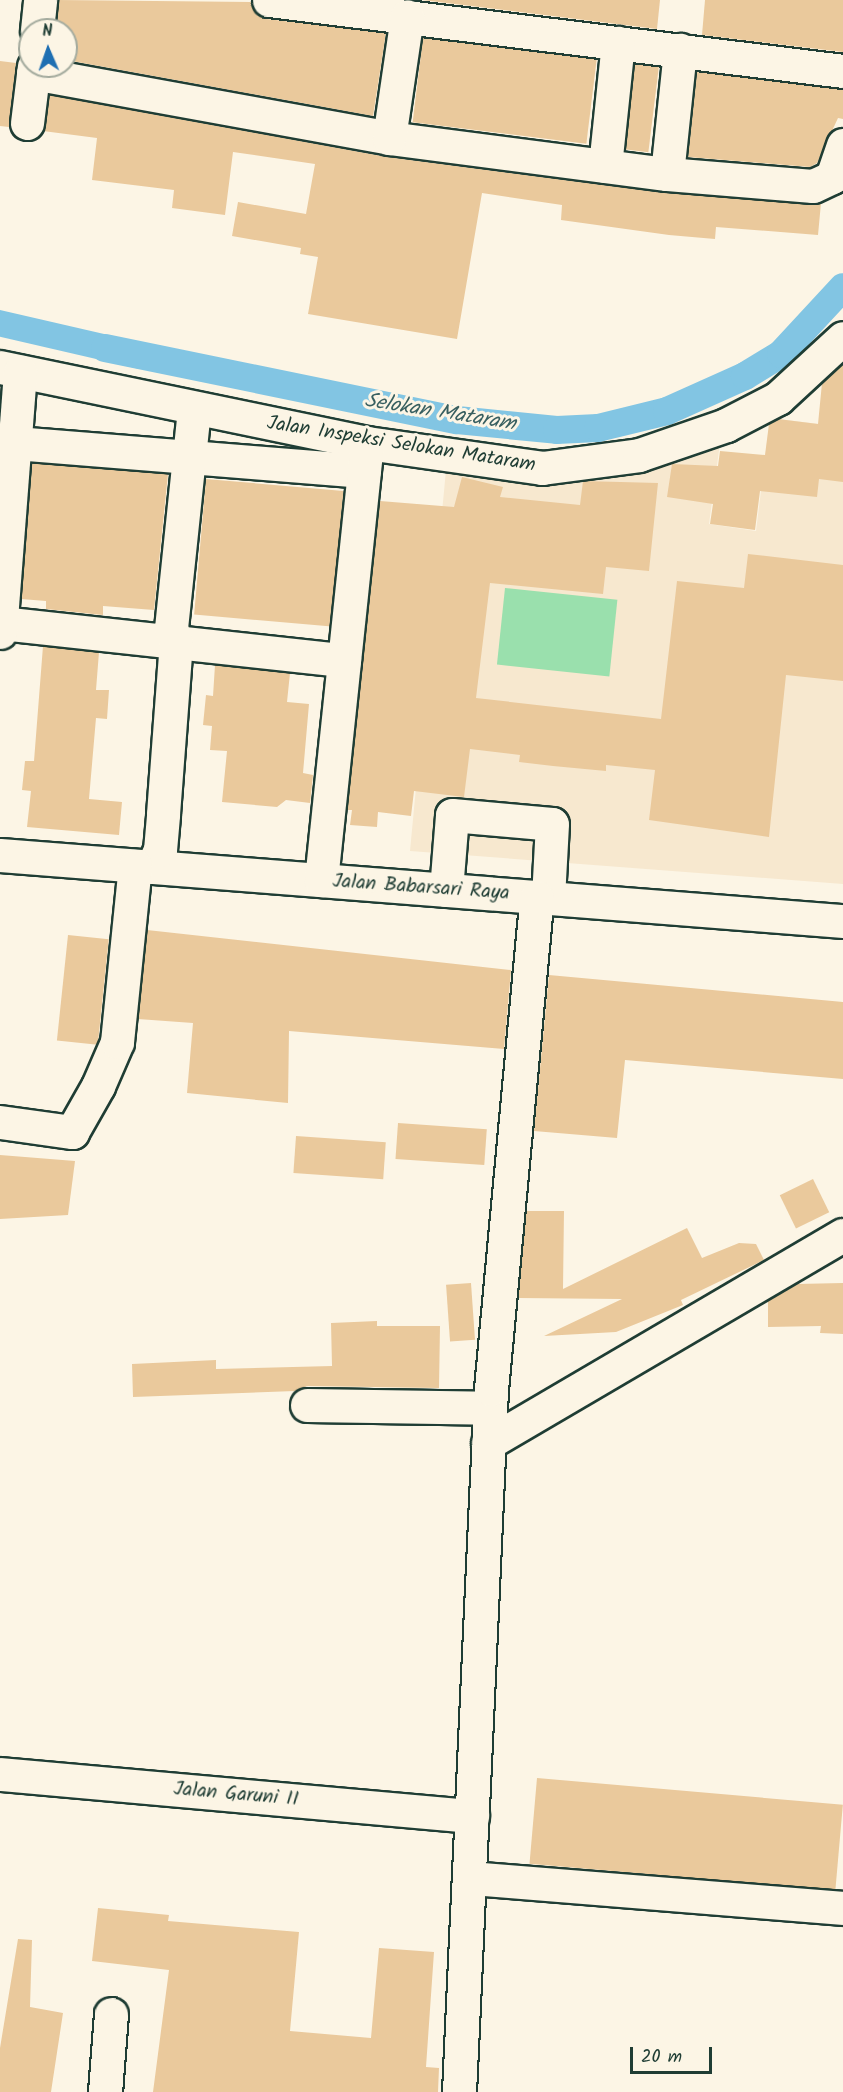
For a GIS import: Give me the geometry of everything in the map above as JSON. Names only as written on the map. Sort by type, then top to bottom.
[{"type":"street","points":[[38,18],[40,0]]},
{"type":"street","points":[[269,0],[843,71]]},
{"type":"street","points":[[390,138],[407,16]]},
{"type":"street","points":[[604,166],[618,42]]},
{"type":"street","points":[[667,174],[680,50]]},
{"type":"street","points":[[27,123],[33,78]]},
{"type":"street","points":[[76,78],[390,138],[667,174],[813,186],[832,177],[843,145]]},
{"type":"street","name":"Jalan Inspeksi Selokan Mataram","points":[[10,370],[194,409],[365,457],[511,467],[607,462],[670,447],[753,413],[837,352]]},
{"type":"street","points":[[0,632],[15,443],[10,370]]},
{"type":"street","points":[[0,1122],[72,1132],[98,1086],[117,1042],[147,849],[194,409]]},
{"type":"street","points":[[15,443],[188,457],[365,457],[321,880]]},
{"type":"street","points":[[1,622],[170,637],[344,660]]},
{"type":"street","points":[[446,890],[452,815],[552,824],[542,897],[489,1408],[459,2092]]},
{"type":"street","name":"Jalan Babarsari Raya","points":[[0,855],[843,921]]},
{"type":"street","points":[[488,1443],[843,1235]]},
{"type":"street","points":[[307,1405],[489,1408]]},
{"type":"street","name":"Jalan Garuni II","points":[[0,1774],[472,1816]]},
{"type":"street","points":[[470,1878],[843,1908]]},
{"type":"street","points":[[105,2092],[111,2014]]},
{"type":"shaded area","points":[[770,418],[843,427],[843,884],[410,851],[446,470],[720,443],[709,524],[756,531]]},
{"type":"green space","points":[[505,588],[617,600],[609,676],[497,665]]},
{"type":"water","points":[[0,310],[144,343],[138,369],[0,337]]},
{"type":"building","points":[[58,0],[251,2],[257,15],[267,19],[386,33],[373,116],[78,62],[78,18],[57,18]]},
{"type":"building","points":[[422,0],[660,0],[657,29]]},
{"type":"building","points":[[705,0],[843,0],[843,52],[702,35]]},
{"type":"building","points":[[423,38],[597,59],[586,144],[413,122]]},
{"type":"building","points":[[0,61],[16,63],[9,127],[0,126]]},
{"type":"building","points":[[635,64],[659,67],[648,152],[625,149]]},
{"type":"building","points":[[697,72],[843,89],[843,119],[838,118],[817,163],[810,167],[688,157]]},
{"type":"building","points":[[49,95],[387,157],[665,193],[821,203],[818,235],[716,227],[715,239],[669,235],[561,220],[562,205],[482,193],[457,339],[308,314],[318,257],[300,254],[301,248],[232,236],[238,202],[306,214],[315,164],[233,152],[225,215],[172,208],[174,190],[92,180],[97,138],[43,131]]},
{"type":"building","points":[[843,364],[843,482],[819,479],[817,497],[760,491],[755,530],[710,524],[713,504],[667,497],[672,464],[718,466],[720,451],[765,455],[769,424],[778,419],[818,424],[822,383]]},
{"type":"building","points":[[32,463],[168,474],[154,610],[103,606],[103,615],[46,609],[46,601],[21,599]]},
{"type":"building","points":[[462,477],[503,487],[500,497],[580,505],[583,481],[658,483],[649,571],[606,567],[603,594],[490,583],[476,698],[661,719],[677,581],[744,588],[748,554],[843,565],[843,681],[786,675],[769,837],[649,820],[655,770],[606,765],[606,771],[553,766],[519,762],[520,755],[470,749],[464,797],[414,791],[411,816],[378,812],[377,827],[350,825],[352,810],[347,810],[380,501],[454,507]]},
{"type":"building","points":[[206,479],[343,491],[332,627],[194,614]]},
{"type":"building","points":[[43,646],[99,652],[96,690],[109,690],[107,719],[96,718],[89,799],[122,802],[119,835],[27,827],[31,791],[22,790],[25,761],[34,761]]},
{"type":"building","points":[[215,665],[290,673],[287,702],[309,704],[303,773],[313,775],[310,803],[286,800],[277,807],[222,802],[227,751],[210,750],[212,726],[203,725],[206,695],[213,696]]},
{"type":"building","points":[[147,930],[511,970],[504,1049],[289,1031],[288,1103],[187,1093],[193,1023],[138,1019]]},
{"type":"building","points":[[68,935],[109,939],[98,1045],[57,1040]]},
{"type":"building","points":[[549,975],[843,1002],[843,1079],[625,1060],[617,1138],[534,1131]]},
{"type":"building","points":[[398,1123],[487,1129],[484,1165],[395,1159]]},
{"type":"building","points":[[296,1136],[386,1142],[383,1179],[293,1173]]},
{"type":"building","points":[[0,1155],[75,1161],[68,1215],[0,1219]]},
{"type":"building","points":[[813,1179],[829,1212],[796,1228],[780,1195]]},
{"type":"building","points":[[526,1211],[564,1211],[563,1289],[687,1228],[702,1258],[739,1243],[756,1244],[764,1260],[681,1300],[683,1305],[616,1332],[544,1336],[622,1299],[518,1298]]},
{"type":"building","points":[[471,1283],[475,1340],[450,1342],[446,1285]]},
{"type":"building","points":[[843,1283],[843,1334],[820,1333],[821,1326],[768,1327],[768,1301],[797,1284]]},
{"type":"building","points":[[377,1321],[377,1326],[440,1326],[439,1388],[307,1386],[295,1391],[133,1397],[132,1364],[216,1360],[216,1369],[332,1366],[331,1323]]},
{"type":"building","points":[[537,1778],[843,1805],[835,1890],[530,1864]]},
{"type":"building","points":[[98,1908],[169,1915],[168,1921],[299,1932],[290,2031],[371,2038],[379,1948],[434,1952],[426,2067],[439,2068],[438,2092],[153,2092],[169,1970],[92,1961]]},
{"type":"building","points":[[18,1939],[32,1940],[30,2007],[63,2013],[51,2092],[0,2092],[0,2048]]},
{"type":"waterway","name":"Selokan Mataram","points":[[105,348],[457,420],[557,430],[598,428],[667,411],[745,376],[781,354],[843,287]]}]
